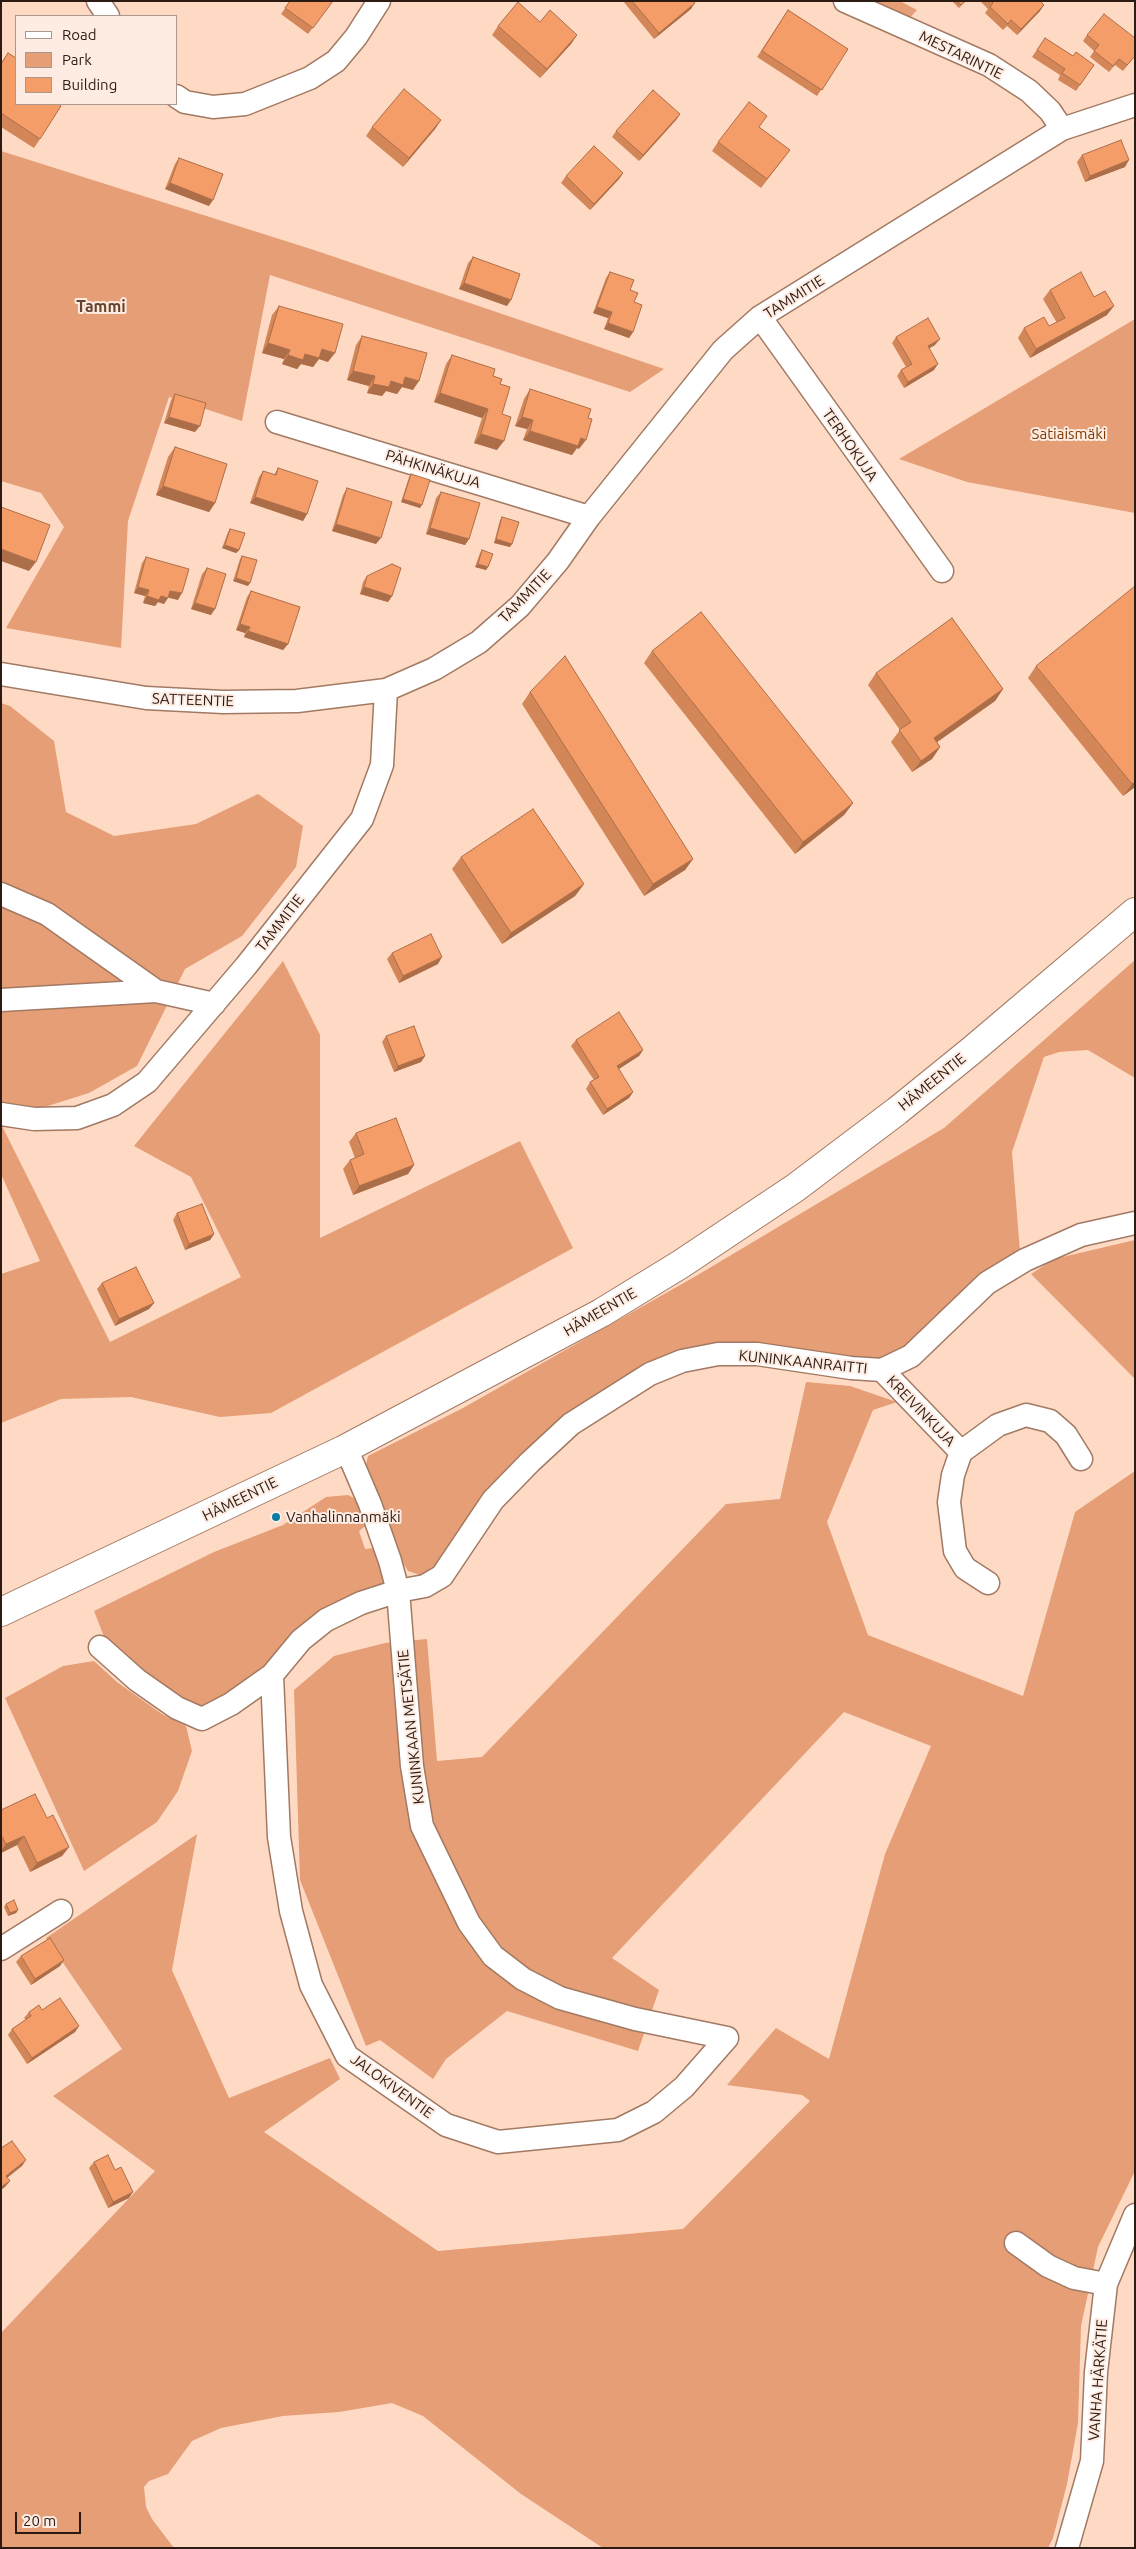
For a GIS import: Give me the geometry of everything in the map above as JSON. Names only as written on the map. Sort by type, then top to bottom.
[{"type":"highway","name":"HÄMEENTIE","points":[[1,1612],[346,1448],[601,1313],[681,1264],[795,1188],[898,1111],[1135,912]]},
{"type":"street","points":[[98,1],[107,15]]},
{"type":"street","points":[[178,97],[185,102],[213,107],[245,104],[310,78],[336,61],[356,37],[379,1]]},
{"type":"street","name":"MESTARINTIE","points":[[845,1],[989,65],[1029,91],[1050,111],[1062,129]]},
{"type":"street","name":"TAMMITIE","points":[[1,1114],[34,1119],[76,1118],[112,1105],[147,1082],[214,1004],[362,819],[382,765],[386,690],[434,668],[479,642],[520,606],[558,561],[589,517],[723,350],[760,317],[1062,129],[1135,105]]},
{"type":"street","name":"TERHOKUJA","points":[[760,317],[942,571]]},
{"type":"street","name":"PÄHKINÄKUJA","points":[[277,422],[589,517]]},
{"type":"street","name":"SATTEENTIE","points":[[1,674],[146,698],[214,701],[297,701],[386,690]]},
{"type":"street","points":[[1,894],[46,914],[156,991]]},
{"type":"street","points":[[1,1000],[156,991],[214,1004]]},
{"type":"street","name":"KUNINKAANRAITTI","points":[[100,1647],[137,1680],[177,1708],[202,1719],[231,1704],[272,1675],[301,1640],[326,1620],[360,1603],[398,1591],[425,1586],[442,1576],[493,1500],[530,1462],[571,1424],[650,1374],[682,1361],[718,1354],[757,1354],[850,1368],[882,1370],[911,1356],[986,1283],[1010,1269],[1047,1248],[1081,1234],[1135,1223]]},
{"type":"street","name":"KREIVINKUJA","points":[[882,1370],[961,1452]]},
{"type":"street","name":"KREIVINKUJA","points":[[988,1583],[965,1568],[955,1551],[949,1502],[953,1475],[961,1452],[998,1424],[1026,1415],[1050,1421],[1066,1435],[1080,1459]]},
{"type":"street","name":"KUNINKAAN METSÄTIE","points":[[346,1448],[370,1504],[390,1561],[398,1591],[412,1766],[422,1826],[469,1924],[493,1956],[523,1979],[560,1998],[635,2019],[727,2038]]},
{"type":"street","name":"JALOKIVENTIE","points":[[272,1675],[279,1837],[291,1911],[312,1985],[348,2056],[446,2125],[498,2142],[618,2130],[662,2106],[684,2087],[727,2038]]},
{"type":"street","points":[[1,1949],[61,1911]]},
{"type":"street","name":"VANHA HÄRKÄTIE","points":[[1067,2548],[1092,2461],[1096,2372],[1106,2284],[1135,2215]]},
{"type":"street","points":[[1016,2243],[1048,2266],[1074,2278],[1106,2284]]},
{"type":"green space","points":[[862,1],[900,1],[917,10],[908,20]]},
{"type":"green space","points":[[1,151],[314,250],[664,369],[630,392],[270,275],[242,421],[169,397],[128,521],[121,648],[6,628],[64,527],[41,493],[1,481]]},
{"type":"green space","name":"Satiaismäki","points":[[1135,319],[1135,513],[967,482],[899,459]]},
{"type":"green space","points":[[1,703],[10,706],[54,741],[66,812],[114,836],[196,824],[258,794],[303,826],[296,867],[242,936],[185,969],[137,1066],[89,1093],[35,1110],[1,1103]]},
{"type":"green space","points":[[1135,960],[1135,1078],[1088,1050],[1059,1052],[1044,1057],[1012,1152],[1020,1252],[913,1342],[881,1360],[758,1344],[646,1365],[435,1568],[420,1575],[408,1571],[399,1557],[364,1472],[368,1456],[463,1408],[696,1276],[944,1128]]},
{"type":"green space","points":[[283,961],[320,1035],[320,1238],[520,1141],[573,1248],[271,1413],[220,1417],[131,1397],[61,1399],[1,1423],[1,1274],[40,1261],[1,1174],[1,1124],[110,1342],[241,1277],[191,1177],[134,1146]]},
{"type":"green space","points":[[1135,1240],[1135,1379],[1031,1274],[1054,1259]]},
{"type":"green space","points":[[806,1382],[850,1386],[897,1402],[873,1410],[827,1522],[868,1635],[1023,1696],[1075,1512],[1135,1471],[1135,2171],[1098,2247],[1081,2326],[1078,2423],[1067,2484],[1053,2538],[1048,2548],[603,2548],[521,2494],[423,2416],[392,2403],[339,2412],[283,2416],[221,2428],[192,2441],[168,2474],[149,2481],[144,2487],[146,2507],[152,2519],[174,2548],[1,2548],[1,2333],[155,2171],[53,2096],[122,2049],[46,1938],[197,1834],[172,1970],[229,2098],[330,2058],[340,2079],[264,2132],[438,2251],[683,2229],[810,2101],[802,2095],[727,2085],[776,2028],[829,2059],[885,1854],[931,1746],[844,1712],[612,1958],[659,1990],[638,2051],[507,2011],[446,2059],[433,2079],[380,2040],[366,2046],[300,1880],[294,1690],[334,1656],[385,1643],[427,1639],[437,1761],[482,1757],[726,1504],[780,1499]]},
{"type":"green space","points":[[348,1495],[362,1502],[368,1524],[359,1531],[365,1549],[375,1548],[383,1560],[384,1582],[270,1669],[203,1707],[192,1705],[108,1647],[94,1611],[214,1552],[283,1525],[326,1497]]},
{"type":"green space","points":[[94,1661],[117,1682],[162,1714],[186,1726],[192,1751],[178,1791],[157,1822],[84,1871],[5,1698],[63,1666]]},
{"type":"building","points":[[290,1],[333,1],[313,28],[285,8]]},
{"type":"building","points":[[632,1],[694,1],[695,3],[659,33]]},
{"type":"building","points":[[957,1],[965,1],[961,5]]},
{"type":"building","points":[[991,1],[1040,1],[1044,5],[1021,29],[1011,20],[1008,24],[990,7],[993,3]]},
{"type":"building","points":[[518,2],[540,22],[550,10],[577,35],[547,69],[498,26]]},
{"type":"building","points":[[788,10],[848,49],[822,90],[762,51]]},
{"type":"building","points":[[1104,14],[1135,38],[1135,56],[1127,65],[1119,59],[1113,66],[1094,51],[1099,45],[1087,35]]},
{"type":"building","points":[[1045,38],[1073,56],[1076,52],[1094,65],[1080,85],[1062,73],[1065,69],[1037,50]]},
{"type":"building","points":[[8,53],[15,57],[15,105],[61,106],[40,139],[1,113],[1,64]]},
{"type":"building","points":[[404,89],[441,120],[409,158],[372,127]]},
{"type":"building","points":[[653,90],[680,114],[643,155],[616,131]]},
{"type":"building","points":[[749,102],[767,116],[759,127],[790,150],[767,179],[718,142]]},
{"type":"building","points":[[1121,140],[1129,160],[1090,176],[1082,155]]},
{"type":"building","points":[[594,146],[623,173],[594,204],[566,176]]},
{"type":"building","points":[[179,158],[223,174],[213,200],[170,183]]},
{"type":"building","points":[[473,257],[520,274],[511,300],[464,283]]},
{"type":"building","points":[[610,272],[634,280],[630,290],[638,293],[634,302],[642,305],[633,332],[608,323],[612,312],[597,307]]},
{"type":"building","points":[[1081,272],[1094,297],[1105,291],[1114,306],[1036,349],[1024,328],[1044,317],[1049,326],[1065,318],[1050,290]]},
{"type":"building","points":[[279,306],[343,324],[335,353],[322,349],[319,358],[305,354],[303,360],[288,355],[290,350],[268,343]]},
{"type":"building","points":[[928,318],[940,339],[928,346],[938,364],[908,382],[901,370],[912,364],[896,337]]},
{"type":"building","points":[[362,336],[427,353],[419,381],[405,377],[403,385],[391,381],[389,387],[373,384],[375,376],[353,371]]},
{"type":"building","points":[[452,355],[495,369],[493,376],[502,379],[500,384],[510,387],[502,414],[511,417],[504,441],[481,434],[488,409],[440,393]]},
{"type":"building","points":[[530,389],[591,409],[588,418],[592,419],[586,440],[581,438],[578,446],[530,431],[533,420],[522,417]]},
{"type":"building","points":[[175,394],[206,403],[200,426],[169,417]]},
{"type":"building","points":[[175,447],[227,464],[215,503],[163,486]]},
{"type":"building","points":[[278,468],[318,481],[307,514],[255,497],[263,471],[276,475]]},
{"type":"building","points":[[411,474],[430,480],[422,505],[403,499]]},
{"type":"building","points":[[347,488],[392,502],[381,538],[336,524]]},
{"type":"building","points":[[441,492],[480,503],[469,539],[430,528]]},
{"type":"building","points":[[1,507],[50,525],[36,562],[1,549]]},
{"type":"building","points":[[502,517],[519,522],[512,544],[496,539]]},
{"type":"building","points":[[230,529],[245,533],[239,550],[225,545]]},
{"type":"building","points":[[482,550],[493,554],[488,567],[478,564]]},
{"type":"building","points":[[242,556],[257,560],[250,583],[236,578]]},
{"type":"building","points":[[146,557],[189,569],[182,593],[170,591],[168,598],[161,596],[159,600],[147,596],[149,590],[138,587]]},
{"type":"building","points":[[392,564],[401,568],[392,596],[364,587],[367,576]]},
{"type":"building","points":[[207,568],[226,574],[215,609],[195,603]]},
{"type":"building","points":[[1135,586],[1135,782],[1132,784],[1036,666]]},
{"type":"building","points":[[251,591],[300,607],[288,644],[248,631],[250,627],[240,624]]},
{"type":"building","points":[[701,612],[853,803],[803,842],[652,651]]},
{"type":"building","points":[[952,618],[1003,689],[934,738],[940,747],[921,761],[899,730],[911,722],[876,673]]},
{"type":"building","points":[[565,656],[693,859],[653,884],[530,692]]},
{"type":"building","points":[[533,809],[584,884],[511,933],[461,857]]},
{"type":"building","points":[[431,934],[442,957],[403,976],[392,953]]},
{"type":"building","points":[[619,1012],[643,1050],[617,1066],[633,1092],[607,1109],[590,1082],[599,1077],[576,1040]]},
{"type":"building","points":[[414,1026],[425,1056],[398,1066],[386,1036]]},
{"type":"building","points":[[396,1118],[414,1165],[359,1186],[350,1160],[364,1154],[356,1133]]},
{"type":"building","points":[[202,1204],[214,1234],[189,1244],[177,1213]]},
{"type":"building","points":[[136,1267],[154,1303],[119,1319],[102,1283]]},
{"type":"building","points":[[35,1794],[47,1818],[53,1815],[69,1847],[37,1863],[24,1836],[6,1844],[1,1835],[1,1810]]},
{"type":"building","points":[[14,1900],[18,1910],[10,1913],[6,1904]]},
{"type":"building","points":[[50,1938],[64,1960],[35,1979],[21,1956]]},
{"type":"building","points":[[60,1998],[79,2026],[32,2058],[12,2029],[31,2016],[29,2012],[39,2005],[42,2010]]},
{"type":"building","points":[[12,2141],[26,2160],[6,2176],[10,2181],[1,2187],[1,2148]]},
{"type":"building","points":[[108,2155],[115,2170],[121,2167],[133,2192],[113,2202],[94,2162]]},
{"type":"place","name":"Vanhalinnanmäki","points":[[276,1517]]},
{"type":"district","name":"Tammi","points":[[101,307]]}]
